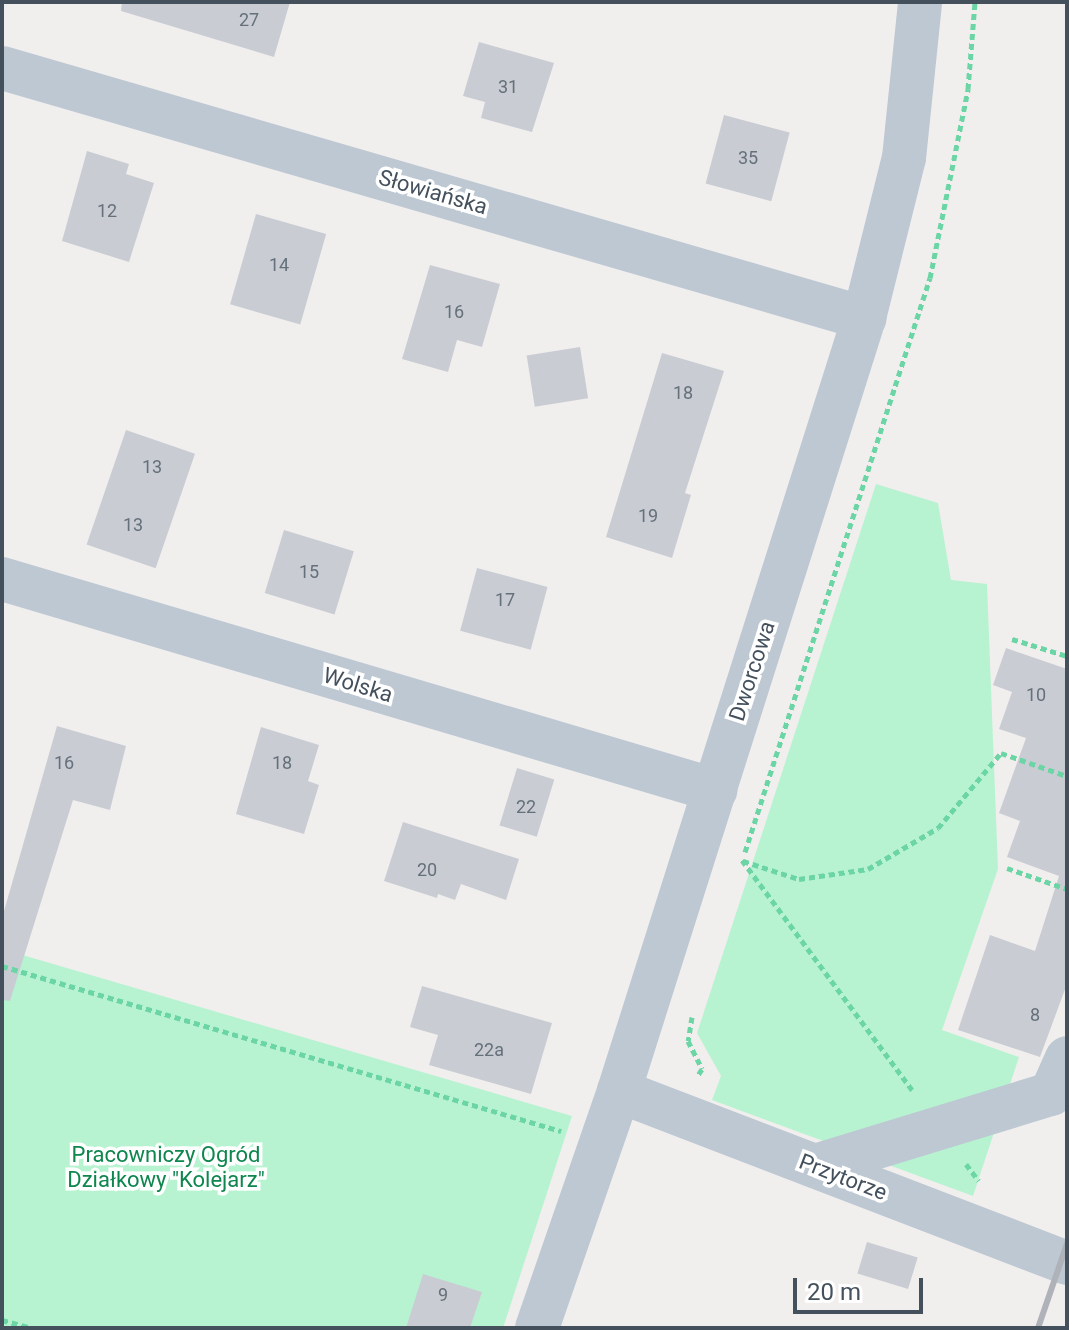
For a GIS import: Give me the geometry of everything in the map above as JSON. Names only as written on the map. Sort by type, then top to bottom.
[{"type":"street","name":"Dworcowa","points":[[537,1328],[619,1091],[864,318],[904,158],[920,2]]},
{"type":"street","name":"Słowiańska","points":[[2,68],[864,318]]},
{"type":"street","name":"Wolska","points":[[2,579],[715,790]]},
{"type":"street","points":[[815,1166],[1051,1094],[1067,1058]]},
{"type":"street","name":"Przytorze","points":[[619,1091],[1067,1263]]},
{"type":"path","points":[[1012,639],[1067,656]]},
{"type":"path","points":[[984,1188],[742,860],[799,879],[868,869],[938,828],[1001,753],[1067,776]]},
{"type":"path","points":[[1007,868],[1067,889]]},
{"type":"path","points":[[2,966],[567,1133],[600,1147]]},
{"type":"path","points":[[2,1320],[31,1328]]},
{"type":"green space","points":[[876,484],[938,503],[951,580],[987,584],[998,869],[942,1030],[1019,1057],[973,1196],[712,1100],[721,1076],[697,1033]]},
{"type":"green space","name":"Pracowniczy Ogród Działkowy \"Kolejarz\"","points":[[2,949],[572,1116],[503,1328],[2,1328]]},
{"type":"building","points":[[122,2],[290,2],[274,57],[121,11]]},
{"type":"building","points":[[479,42],[554,63],[532,132],[481,118],[485,102],[463,96]]},
{"type":"building","points":[[724,115],[790,133],[771,201],[706,184]]},
{"type":"building","points":[[87,151],[129,164],[126,174],[154,183],[129,262],[62,241]]},
{"type":"building","points":[[256,214],[326,234],[300,324],[230,304]]},
{"type":"building","points":[[430,265],[500,284],[482,347],[457,340],[448,372],[402,359]]},
{"type":"building","points":[[580,347],[588,398],[535,407],[527,355]]},
{"type":"building","points":[[662,353],[724,371],[685,493],[691,495],[672,558],[606,537]]},
{"type":"building","points":[[126,430],[195,454],[156,568],[87,544]]},
{"type":"building","points":[[284,530],[354,551],[335,614],[265,593]]},
{"type":"building","points":[[477,568],[548,587],[531,650],[460,631]]},
{"type":"building","points":[[1006,648],[1067,669],[1067,984],[1040,1057],[958,1030],[990,935],[1035,951],[1059,876],[1007,857],[1020,821],[999,813],[1026,738],[999,729],[1012,692],[993,685]]},
{"type":"building","points":[[57,726],[126,746],[110,810],[73,800],[10,1001],[2,1000],[2,918]]},
{"type":"building","points":[[261,727],[319,745],[308,781],[319,785],[304,834],[236,814]]},
{"type":"building","points":[[517,768],[554,779],[537,837],[499,825]]},
{"type":"building","points":[[403,822],[519,859],[506,900],[461,884],[455,900],[438,894],[437,898],[384,881]]},
{"type":"building","points":[[422,986],[552,1023],[531,1094],[429,1065],[438,1035],[410,1027]]},
{"type":"building","points":[[867,1242],[918,1257],[908,1289],[857,1274]]},
{"type":"building","points":[[423,1274],[482,1292],[470,1328],[406,1328]]},
{"type":"railway","points":[[1038,1328],[1067,1244]]}]
